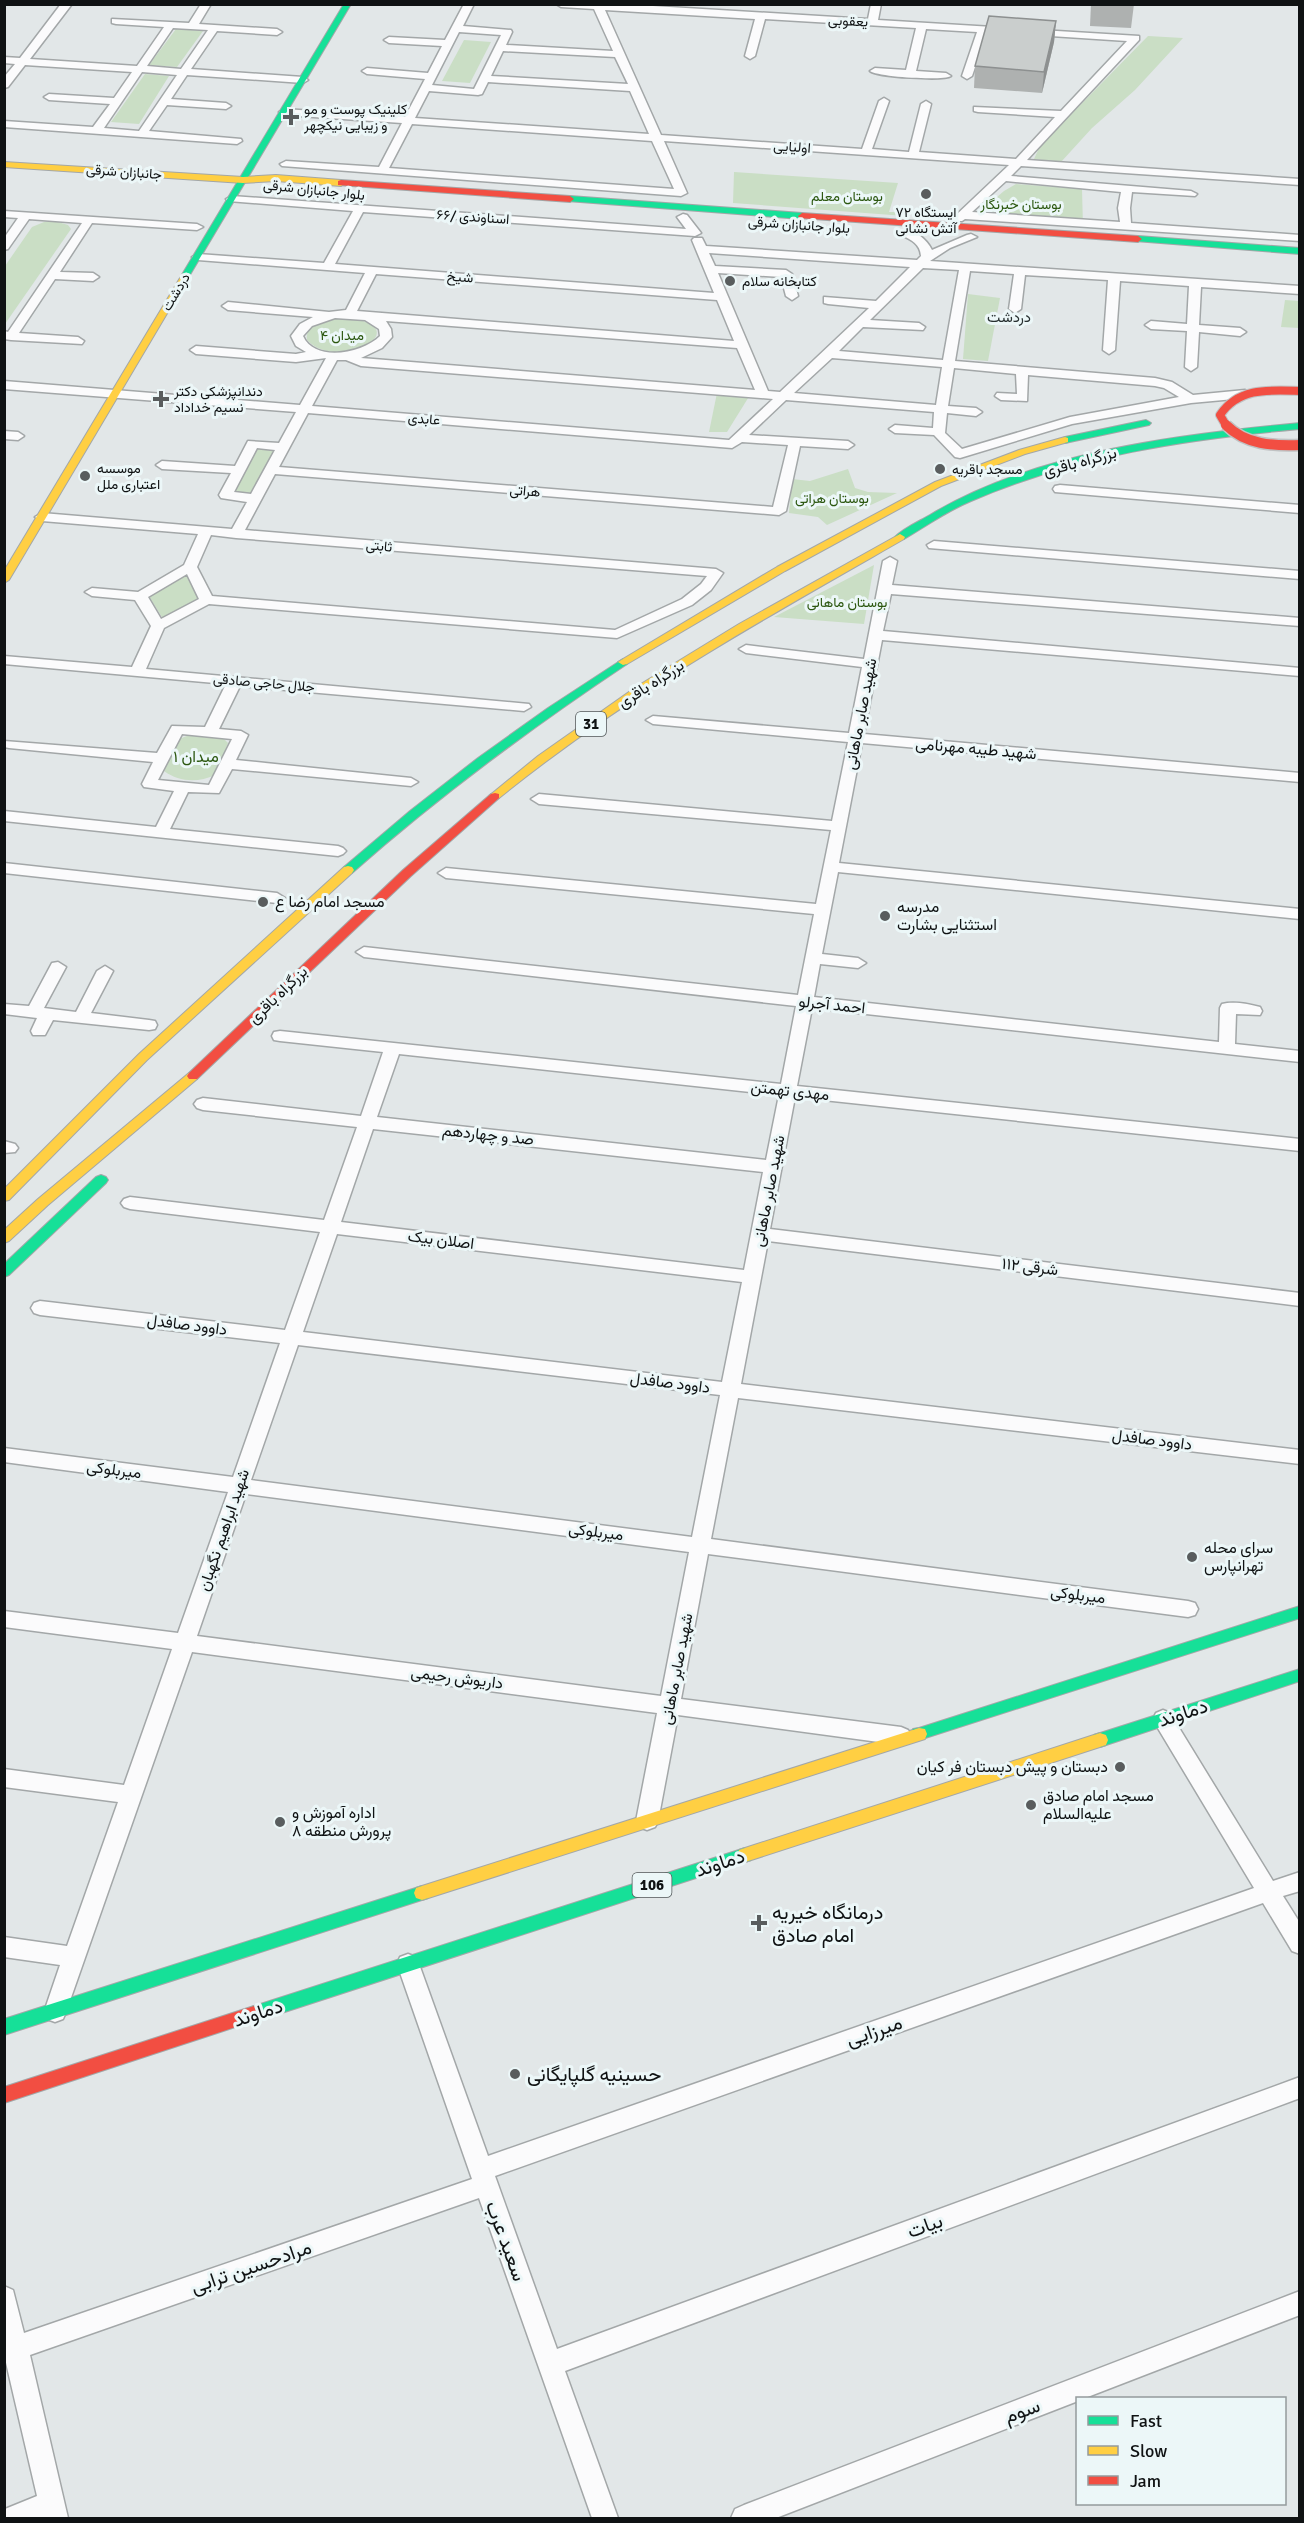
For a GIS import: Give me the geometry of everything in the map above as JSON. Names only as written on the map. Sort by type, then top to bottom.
[{"type":"main road","name":"دردشت","points":[[4,580],[348,4]]},
{"type":"main road","points":[[255,160],[335,183]]},
{"type":"main road","name":"جانبازان شرقی","points":[[4,164],[243,180]]},
{"type":"main road","name":"بلوار جانبازان شرقی","points":[[243,180],[276,178],[1299,251]]},
{"type":"main road","name":"بلوار جانبازان شرقی","points":[[243,180],[270,188],[1299,262]]},
{"type":"main road","points":[[1299,391],[1241,394],[1226,402],[1220,415],[1224,426],[1245,439],[1266,444],[1299,445]]},
{"type":"main road","points":[[1280,405],[1299,403]]},
{"type":"main road","points":[[1205,413],[1261,406]]},
{"type":"main road","name":"بزرگراه باقری","points":[[4,1197],[143,1057],[366,854],[464,773],[549,711],[656,641],[791,563],[947,480],[1022,452],[1072,438],[1156,421]]},
{"type":"main road","name":"بزرگراه باقری","points":[[4,1238],[43,1202],[194,1075],[407,873],[504,789],[585,727],[652,683],[813,585],[964,500],[1042,471],[1125,450],[1245,429],[1299,426]]},
{"type":"main road","points":[[77,1104],[143,1057]]},
{"type":"main road","points":[[145,1136],[194,1075]]},
{"type":"main road","points":[[4,1272],[114,1167]]},
{"type":"main road","points":[[4,2027],[1299,1612]]},
{"type":"main road","name":"دماوند","points":[[4,2095],[1299,1675]]},
{"type":"street","points":[[4,86],[67,4]]},
{"type":"street","points":[[192,26],[206,4]]},
{"type":"street","points":[[383,170],[469,4]]},
{"type":"street","name":"یعقوبی","points":[[561,4],[645,7],[1135,38],[1063,114]]},
{"type":"street","points":[[872,23],[876,4]]},
{"type":"street","points":[[286,164],[681,193],[597,6]]},
{"type":"street","points":[[750,56],[761,16]]},
{"type":"street","points":[[116,21],[277,32]]},
{"type":"street","points":[[96,131],[171,24]]},
{"type":"street","points":[[910,74],[922,26]]},
{"type":"street","points":[[142,134],[215,27]]},
{"type":"street","points":[[425,88],[478,92],[507,32],[456,29]]},
{"type":"street","points":[[967,76],[983,29]]},
{"type":"street","points":[[388,40],[448,43]]},
{"type":"street","points":[[499,48],[618,54]]},
{"type":"street","points":[[4,60],[303,80]]},
{"type":"street","points":[[367,71],[431,76]]},
{"type":"street","points":[[875,71],[946,76]]},
{"type":"street","points":[[485,79],[633,88]]},
{"type":"street","points":[[49,97],[116,101]]},
{"type":"street","points":[[866,152],[884,101]]},
{"type":"street","points":[[165,102],[226,106]]},
{"type":"street","points":[[913,156],[926,104]]},
{"type":"street","points":[[978,109],[1063,114]]},
{"type":"street","name":"اولیایی","points":[[284,112],[1299,182]]},
{"type":"street","points":[[950,226],[1018,163],[1063,114]]},
{"type":"street","points":[[4,124],[237,141]]},
{"type":"street","points":[[1010,179],[1191,194]]},
{"type":"street","points":[[1126,188],[1124,208],[1126,227]]},
{"type":"street","name":"اسناوندی /۶۶","points":[[232,199],[695,233]]},
{"type":"street","points":[[328,267],[360,208]]},
{"type":"street","points":[[4,214],[197,227]]},
{"type":"street","points":[[4,247],[26,215]]},
{"type":"street","points":[[962,215],[1299,238]]},
{"type":"street","points":[[683,217],[703,249],[762,393]]},
{"type":"street","points":[[8,335],[89,220]]},
{"type":"street","points":[[905,233],[923,244],[927,250],[924,260]]},
{"type":"street","points":[[736,441],[829,354],[924,260],[946,246],[971,237]]},
{"type":"street","points":[[703,249],[924,260],[965,267],[1299,290]]},
{"type":"street","name":"شیخ","points":[[198,256],[722,297]]},
{"type":"street","points":[[939,432],[965,267]]},
{"type":"street","points":[[711,269],[786,274],[792,296]]},
{"type":"street","points":[[350,314],[372,270]]},
{"type":"street","points":[[1015,309],[1020,271]]},
{"type":"street","points":[[52,275],[93,278]]},
{"type":"street","points":[[1109,350],[1114,277]]},
{"type":"street","points":[[1191,367],[1196,283]]},
{"type":"street","points":[[828,300],[879,305]]},
{"type":"street","points":[[228,306],[742,345]]},
{"type":"street","points":[[318,354],[300,343],[297,336],[309,322],[335,314]]},
{"type":"street","points":[[196,350],[296,358],[318,354],[347,356],[373,350],[386,337],[387,331],[383,324],[363,316]]},
{"type":"street","points":[[860,323],[919,327]]},
{"type":"street","points":[[1151,325],[1240,332]]},
{"type":"street","points":[[8,335],[78,341]]},
{"type":"street","points":[[829,354],[1155,382],[1168,385],[1191,399]]},
{"type":"street","points":[[236,534],[333,356]]},
{"type":"street","points":[[347,356],[361,362],[976,412]]},
{"type":"street","points":[[1001,396],[1023,398],[1022,371]]},
{"type":"street","name":"عابدی","points":[[4,385],[736,441],[795,441],[848,445]]},
{"type":"street","points":[[895,429],[939,432],[960,454],[1070,421],[1191,399],[1278,390]]},
{"type":"street","name":"هراتی","points":[[270,470],[779,511],[795,441]]},
{"type":"street","points":[[255,499],[226,495],[253,444],[283,447]]},
{"type":"street","points":[[162,465],[240,470]]},
{"type":"street","points":[[1060,489],[1299,508]]},
{"type":"street","name":"ثابتی","points":[[42,518],[716,573],[706,587],[687,602],[618,634],[207,600]]},
{"type":"street","points":[[92,592],[140,596],[190,567],[206,532]]},
{"type":"street","points":[[934,544],[1299,575]]},
{"type":"street","name":"شهید صابر ماهانی","points":[[647,1821],[890,561]]},
{"type":"street","points":[[137,672],[158,626],[207,600],[190,567]]},
{"type":"street","points":[[885,589],[1299,622]]},
{"type":"street","points":[[140,596],[158,626]]},
{"type":"street","points":[[876,635],[1299,672]]},
{"type":"street","points":[[746,649],[871,664]]},
{"type":"street","name":"جلال حاجی صادقی","points":[[4,660],[524,707]]},
{"type":"street","points":[[210,732],[235,681]]},
{"type":"street","name":"شهید طیبه مهرنامی","points":[[653,720],[1299,778]]},
{"type":"street","points":[[177,729],[210,732],[241,735],[214,790],[149,784],[177,729]]},
{"type":"street","points":[[9,744],[162,758]]},
{"type":"street","points":[[227,764],[411,782]]},
{"type":"street","points":[[161,832],[183,787]]},
{"type":"street","points":[[539,799],[839,826]]},
{"type":"street","points":[[4,816],[338,851]]},
{"type":"street","points":[[831,867],[1299,914]]},
{"type":"street","points":[[4,868],[277,898]]},
{"type":"street","points":[[446,873],[823,910]]},
{"type":"street","name":"احمد آجرلو","points":[[364,952],[1299,1057]]},
{"type":"street","points":[[814,958],[858,963]]},
{"type":"street","points":[[39,1031],[41,1013],[58,967]]},
{"type":"street","points":[[81,1017],[105,971]]},
{"type":"street","points":[[1227,1049],[1228,1008],[1254,1011]]},
{"type":"street","points":[[4,1009],[149,1025]]},
{"type":"street","name":"مهدی تهمتن","points":[[280,1036],[1299,1145]]},
{"type":"street","name":"شهید ابراهیم نگهبان","points":[[55,2012],[393,1048]]},
{"type":"street","name":"صد و چهاردهم","points":[[203,1104],[774,1167]]},
{"type":"street","name":"اصلان بیک","points":[[130,1203],[752,1277]]},
{"type":"street","name":"۱۱۲ شرقی","points":[[760,1233],[1299,1300]]},
{"type":"street","name":"داوود صافدل","points":[[40,1308],[1299,1458]]},
{"type":"street","name":"میربلوکی","points":[[4,1455],[1188,1609]]},
{"type":"street","name":"داریوش رحیمی","points":[[4,1619],[910,1737]]},
{"type":"street","points":[[1163,1719],[1299,1944]]},
{"type":"street","points":[[4,1778],[130,1795]]},
{"type":"street","name":"میرزایی","points":[[484,2178],[1299,1881]]},
{"type":"street","points":[[4,1947],[74,1957]]},
{"type":"street","name":"سعید عرب","points":[[408,1964],[605,2518]]},
{"type":"street","name":"بیات","points":[[550,2364],[1299,2087]]},
{"type":"street","name":"مرادحسین ترابی","points":[[16,2348],[484,2178]]},
{"type":"street","points":[[5,2302],[53,2511],[14,2518]]},
{"type":"street","name":"سوم","points":[[744,2518],[1299,2303]]},
{"type":"green space","points":[[176,29],[203,31],[177,67],[149,65]]},
{"type":"green space","points":[[1148,36],[1183,38],[1135,90],[1092,128],[1061,162],[1034,159],[1040,146]]},
{"type":"green space","points":[[464,40],[491,42],[470,83],[442,81]]},
{"type":"green space","points":[[145,74],[169,76],[139,124],[111,122]]},
{"type":"green space","name":"بوستان معلم","points":[[734,172],[898,183],[889,212],[905,212],[905,216],[733,203]]},
{"type":"green space","name":"بوستان خبرنگار","points":[[1016,184],[1082,189],[1083,227],[970,220],[1004,191]]},
{"type":"green space","points":[[55,221],[68,225],[71,229],[5,324],[5,266],[32,227],[44,222]]},
{"type":"green space","points":[[968,294],[1000,298],[988,361],[963,359]]},
{"type":"green space","points":[[1285,300],[1299,301],[1299,328],[1281,327]]},
{"type":"green space","name":"میدان ۴","points":[[350,318],[369,323],[377,331],[375,338],[366,346],[336,352],[320,349],[307,340],[310,328],[329,320]]},
{"type":"green space","points":[[717,393],[750,395],[727,432],[709,432]]},
{"type":"green space","points":[[257,447],[277,449],[253,495],[233,494]]},
{"type":"green space","name":"بوستان هراتی","points":[[848,469],[855,488],[868,492],[897,493],[827,525],[818,517],[789,513],[792,479],[810,481]]},
{"type":"green space","name":"بوستان ماهانی","points":[[874,565],[864,624],[774,617]]},
{"type":"green space","points":[[186,575],[200,599],[163,619],[149,596]]},
{"type":"green space","name":"میدان ۱","points":[[192,734],[222,737],[228,743],[215,775],[189,780],[164,771],[179,739]]},
{"type":"building","points":[[989,16],[1056,21],[1044,72],[975,66]]},
{"type":"traffic: fast","points":[[184,278],[348,4]]},
{"type":"traffic: fast","points":[[570,199],[802,216]]},
{"type":"traffic: fast","points":[[1138,239],[1300,251]]},
{"type":"traffic: fast","points":[[1065,440],[1146,423]]},
{"type":"traffic: fast","points":[[900,537],[967,499],[1047,469],[1173,441],[1300,426]]},
{"type":"traffic: fast","points":[[348,870],[414,813],[482,760],[623,662]]},
{"type":"traffic: fast","points":[[4,1272],[101,1180]]},
{"type":"traffic: fast","points":[[919,1734],[1300,1612]]},
{"type":"traffic: fast","points":[[1100,1740],[1300,1675]]},
{"type":"traffic: fast","points":[[254,2014],[745,1855]]},
{"type":"traffic: fast","points":[[4,2027],[422,1893]]},
{"type":"traffic: slow","points":[[4,164],[243,180],[276,178],[341,183]]},
{"type":"traffic: slow","points":[[4,580],[184,278]]},
{"type":"traffic: slow","points":[[623,662],[781,569],[938,484],[1022,452],[1065,440]]},
{"type":"traffic: slow","points":[[495,796],[590,722],[640,689],[743,626],[900,537]]},
{"type":"traffic: slow","points":[[4,1197],[143,1057],[348,870]]},
{"type":"traffic: slow","points":[[4,1238],[43,1202],[193,1076]]},
{"type":"traffic: slow","points":[[422,1893],[919,1734]]},
{"type":"traffic: slow","points":[[745,1855],[1100,1740]]},
{"type":"traffic: jam","points":[[341,183],[570,199]]},
{"type":"traffic: jam","points":[[802,216],[1138,239]]},
{"type":"traffic: jam","points":[[1300,391],[1266,390],[1244,394],[1235,398],[1220,415],[1226,425],[1243,438],[1266,444],[1300,445]]},
{"type":"traffic: jam","points":[[193,1076],[407,873],[495,796]]},
{"type":"traffic: jam","points":[[4,2095],[254,2014]]},
{"type":"place","name":"کلینیک پوست و مو و زیبایی نیکچهر","points":[[291,117]]},
{"type":"place","name":"ایستگاه ۷۲ آتش نشانی","points":[[926,194]]},
{"type":"place","name":"کتابخانه سلام","points":[[730,281]]},
{"type":"place","name":"دندانپزشکی دکتر نسیم خداداد","points":[[161,399]]},
{"type":"place","name":"مسجد باقریه","points":[[940,469]]},
{"type":"place","name":"موسسه اعتباری ملل","points":[[85,476]]},
{"type":"place","name":"مسجد امام رضا ع","points":[[263,902]]},
{"type":"place","name":"مدرسه استثنایی بشارت","points":[[885,916]]},
{"type":"place","name":"سرای محله تهرانپارس","points":[[1192,1557]]},
{"type":"place","name":"دبستان و پیش دبستان فر کیان","points":[[1120,1767]]},
{"type":"place","name":"مسجد امام صادق علیه‌السلام","points":[[1031,1805]]},
{"type":"place","name":"اداره آموزش و پرورش منطقه ۸","points":[[280,1822]]},
{"type":"place","name":"درمانگاه خیریه امام صادق","points":[[759,1923]]},
{"type":"place","name":"حسینیه گلپایگانی","points":[[515,2074]]},
{"type":"district","name":"دردشت","points":[[1009,317]]}]
